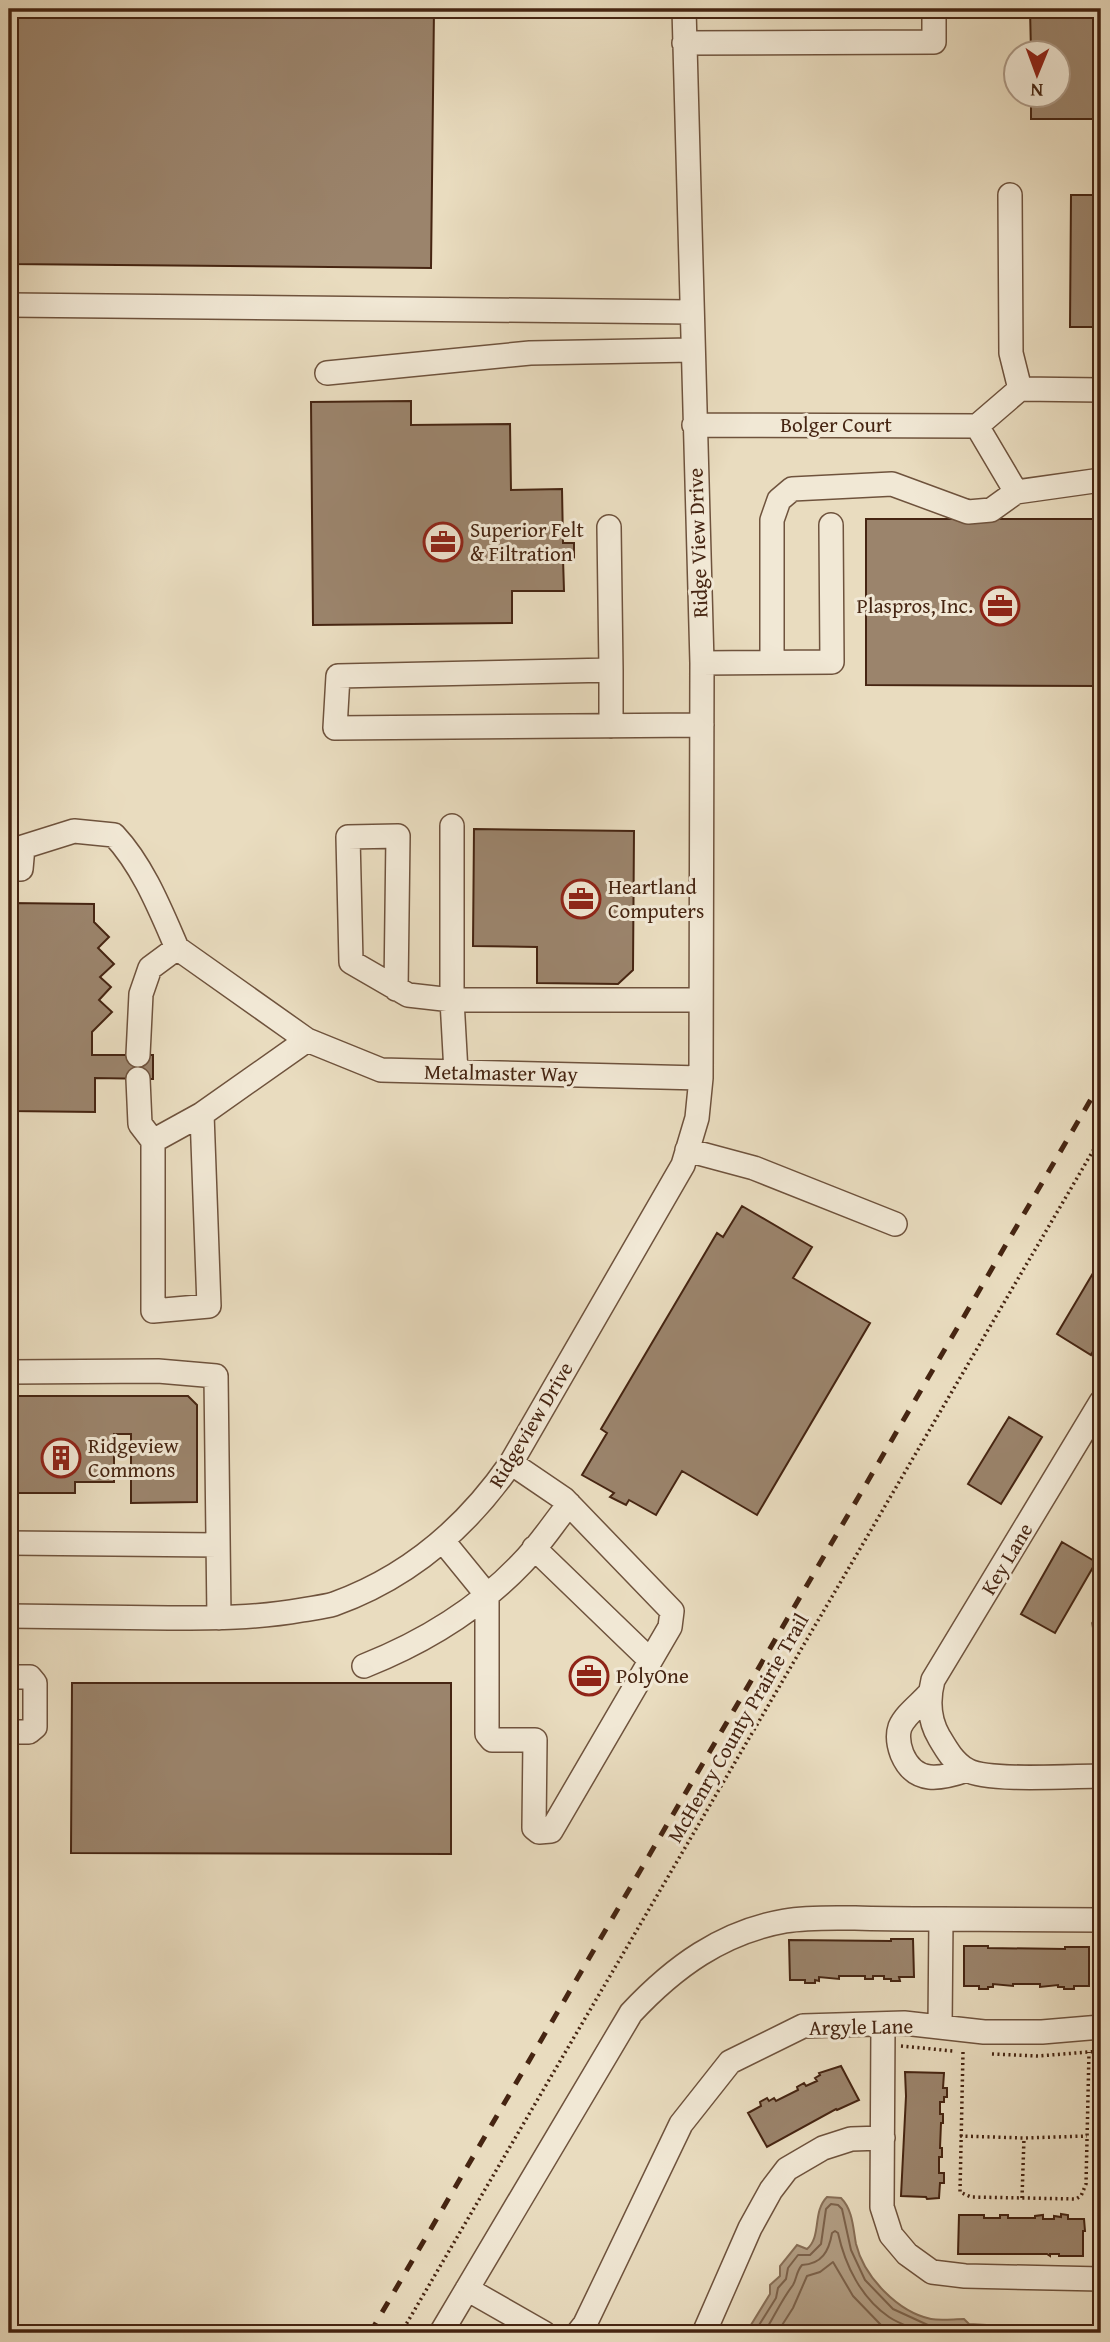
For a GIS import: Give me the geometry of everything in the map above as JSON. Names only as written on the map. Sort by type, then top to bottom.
[{"type":"street","name":"Ridge View Drive","points":[[684,9],[702,663],[701,1078]]},
{"type":"street","points":[[684,43],[934,42],[934,9]]},
{"type":"street","points":[[1010,195],[1011,353],[1020,389]]},
{"type":"street","points":[[9,305],[691,312]]},
{"type":"street","points":[[327,373],[530,353],[692,350]]},
{"type":"street","points":[[1016,492],[977,426],[1020,389],[1101,390]]},
{"type":"street","name":"Bolger Court","points":[[694,425],[977,426]]},
{"type":"street","points":[[772,662],[772,520],[779,500],[792,489],[892,484],[968,512],[991,510],[1016,492],[1101,481]]},
{"type":"street","points":[[702,663],[832,662],[831,525]]},
{"type":"street","points":[[609,527],[611,726]]},
{"type":"street","points":[[611,670],[338,676],[335,728],[702,725]]},
{"type":"street","points":[[452,826],[452,1000],[456,1072]]},
{"type":"street","points":[[9,869],[21,869],[23,847],[74,831],[114,835],[125,846],[156,901],[177,947],[150,968],[141,994],[138,1055]]},
{"type":"street","points":[[396,989],[398,836],[348,837],[351,962],[396,989],[408,995],[452,1000],[700,1000]]},
{"type":"street","name":"Metalmaster Way","points":[[177,947],[307,1040],[381,1070],[701,1078]]},
{"type":"street","points":[[153,1141],[202,1114],[307,1040]]},
{"type":"street","name":"Ridgeview Drive","points":[[9,1616],[219,1618],[275,1615],[332,1605],[393,1577],[443,1541],[466,1521],[510,1464],[683,1165],[697,1118],[701,1078]]},
{"type":"street","points":[[138,1079],[140,1124],[153,1141],[153,1311],[209,1306],[202,1114]]},
{"type":"street","points":[[687,1150],[754,1168],[895,1224]]},
{"type":"street","points":[[9,1372],[158,1371],[216,1376],[219,1618]]},
{"type":"street","name":"Key Lane","points":[[1101,1402],[1095,1429],[933,1680],[929,1694],[901,1726],[900,1748],[912,1770],[934,1778],[967,1770],[989,1776],[1101,1776]]},
{"type":"street","points":[[443,1541],[487,1595],[487,1734],[492,1740],[536,1740],[534,1828],[539,1832],[551,1831],[670,1627],[672,1611],[569,1504],[510,1464]]},
{"type":"street","points":[[364,1666],[422,1640],[487,1595],[522,1563],[569,1504]]},
{"type":"street","points":[[9,1543],[218,1545]]},
{"type":"street","points":[[534,1548],[650,1660]]},
{"type":"street","points":[[9,1677],[30,1677],[36,1683],[35,1727],[29,1732],[9,1732]]},
{"type":"street","points":[[929,1694],[936,1733],[948,1753],[967,1770]]},
{"type":"street","points":[[940,2027],[941,1919]]},
{"type":"street","points":[[441,2333],[631,2013],[657,1985],[694,1957],[732,1937],[760,1926],[788,1920],[1101,1920]]},
{"type":"street","name":"Argyle Lane","points":[[578,2333],[585,2324],[681,2124],[730,2062],[803,2026],[904,2023],[984,2032],[1042,2032],[1101,2027]]},
{"type":"street","points":[[883,2024],[883,2207],[891,2235],[907,2254],[932,2272],[965,2276],[1101,2279]]},
{"type":"street","points":[[704,2333],[750,2228],[771,2190],[787,2169],[823,2148],[851,2139],[883,2138]]},
{"type":"street","points":[[467,2289],[544,2333]]},
{"type":"path","name":"McHenry County Prairie Trail","points":[[401,2333],[1101,1137]]},
{"type":"path","points":[[962,2052],[960,2192],[971,2197],[1076,2199],[1081,2196],[1086,2184],[1089,2052]]},
{"type":"path","points":[[960,2136],[1087,2136]]},
{"type":"path","points":[[1022,2198],[1024,2138]]},
{"type":"water","points":[[1101,1613],[1101,1653],[1098,1652],[1092,1623]]},
{"type":"water","points":[[827,2197],[841,2198],[845,2203],[866,2269],[884,2291],[906,2309],[931,2319],[964,2319],[969,2324],[1092,2333],[746,2333],[770,2294],[770,2285],[780,2276],[780,2266],[797,2245],[807,2249],[812,2244],[822,2203]]},
{"type":"building","points":[[9,9],[434,9],[431,268],[9,264]]},
{"type":"building","points":[[1030,9],[1101,9],[1101,119],[1031,119],[1031,108],[1072,108],[1072,38],[1031,38]]},
{"type":"building","points":[[1071,195],[1101,195],[1101,327],[1070,327]]},
{"type":"building","points":[[411,401],[411,425],[510,424],[511,490],[562,489],[563,543],[574,543],[574,558],[563,558],[564,591],[512,591],[512,623],[313,625],[311,402]]},
{"type":"building","points":[[866,519],[1101,519],[1101,686],[866,685]]},
{"type":"building","points":[[474,829],[634,831],[633,970],[618,984],[537,983],[537,947],[473,946]]},
{"type":"building","points":[[9,903],[94,904],[94,922],[109,937],[98,948],[114,964],[100,977],[111,987],[99,1000],[112,1012],[92,1032],[92,1055],[153,1055],[153,1079],[95,1078],[95,1112],[9,1111]]},
{"type":"building","points":[[742,1206],[812,1247],[793,1278],[870,1323],[757,1515],[682,1471],[656,1515],[629,1500],[626,1505],[610,1497],[614,1493],[582,1475],[607,1433],[601,1429],[717,1233],[723,1237]]},
{"type":"building","points":[[1099,1263],[1101,1337],[1091,1355],[1057,1334]]},
{"type":"building","name":"Ridgeview Commons","points":[[9,1396],[188,1396],[197,1405],[197,1502],[131,1503],[131,1434],[114,1434],[114,1482],[75,1482],[75,1493],[9,1493]]},
{"type":"building","points":[[1009,1417],[1042,1437],[1001,1504],[968,1484]]},
{"type":"building","points":[[1062,1542],[1096,1562],[1055,1633],[1021,1614]]},
{"type":"building","points":[[72,1683],[451,1683],[451,1854],[71,1853]]},
{"type":"building","points":[[913,1939],[914,1977],[899,1977],[900,1981],[884,1979],[884,1976],[873,1976],[873,1979],[865,1979],[865,1976],[839,1976],[839,1979],[819,1977],[819,1981],[815,1980],[815,1983],[790,1980],[789,1940]]},
{"type":"building","points":[[964,1946],[1065,1949],[1089,1947],[1089,1986],[1064,1989],[1058,1985],[1040,1987],[1040,1984],[993,1984],[993,1987],[988,1989],[979,1989],[979,1986],[964,1986]]},
{"type":"building","points":[[841,2066],[859,2100],[836,2109],[767,2147],[748,2113],[761,2106],[760,2102],[767,2098],[769,2101],[774,2098],[776,2101],[798,2090],[797,2087],[804,2083],[806,2086],[817,2081],[815,2078],[819,2073]]},
{"type":"building","points":[[905,2072],[944,2073],[943,2088],[947,2088],[947,2097],[944,2097],[944,2102],[940,2102],[943,2123],[939,2173],[944,2173],[944,2183],[940,2183],[939,2198],[901,2196]]},
{"type":"building","points":[[1061,2214],[1068,2215],[1068,2219],[1084,2219],[1083,2256],[958,2254],[959,2215],[1035,2218],[1043,2215],[1043,2219],[1054,2219],[1054,2216],[1061,2217]]},
{"type":"railway","points":[[370,2333],[1101,1082]]},
{"type":"place","name":"Superior Felt & Filtration","points":[[443,542]]},
{"type":"place","name":"Plaspros, Inc.","points":[[1000,606]]},
{"type":"place","name":"Heartland Computers","points":[[581,899]]},
{"type":"place","name":"Ridgeview Commons","points":[[61,1458]]},
{"type":"place","name":"PolyOne","points":[[589,1676]]}]
